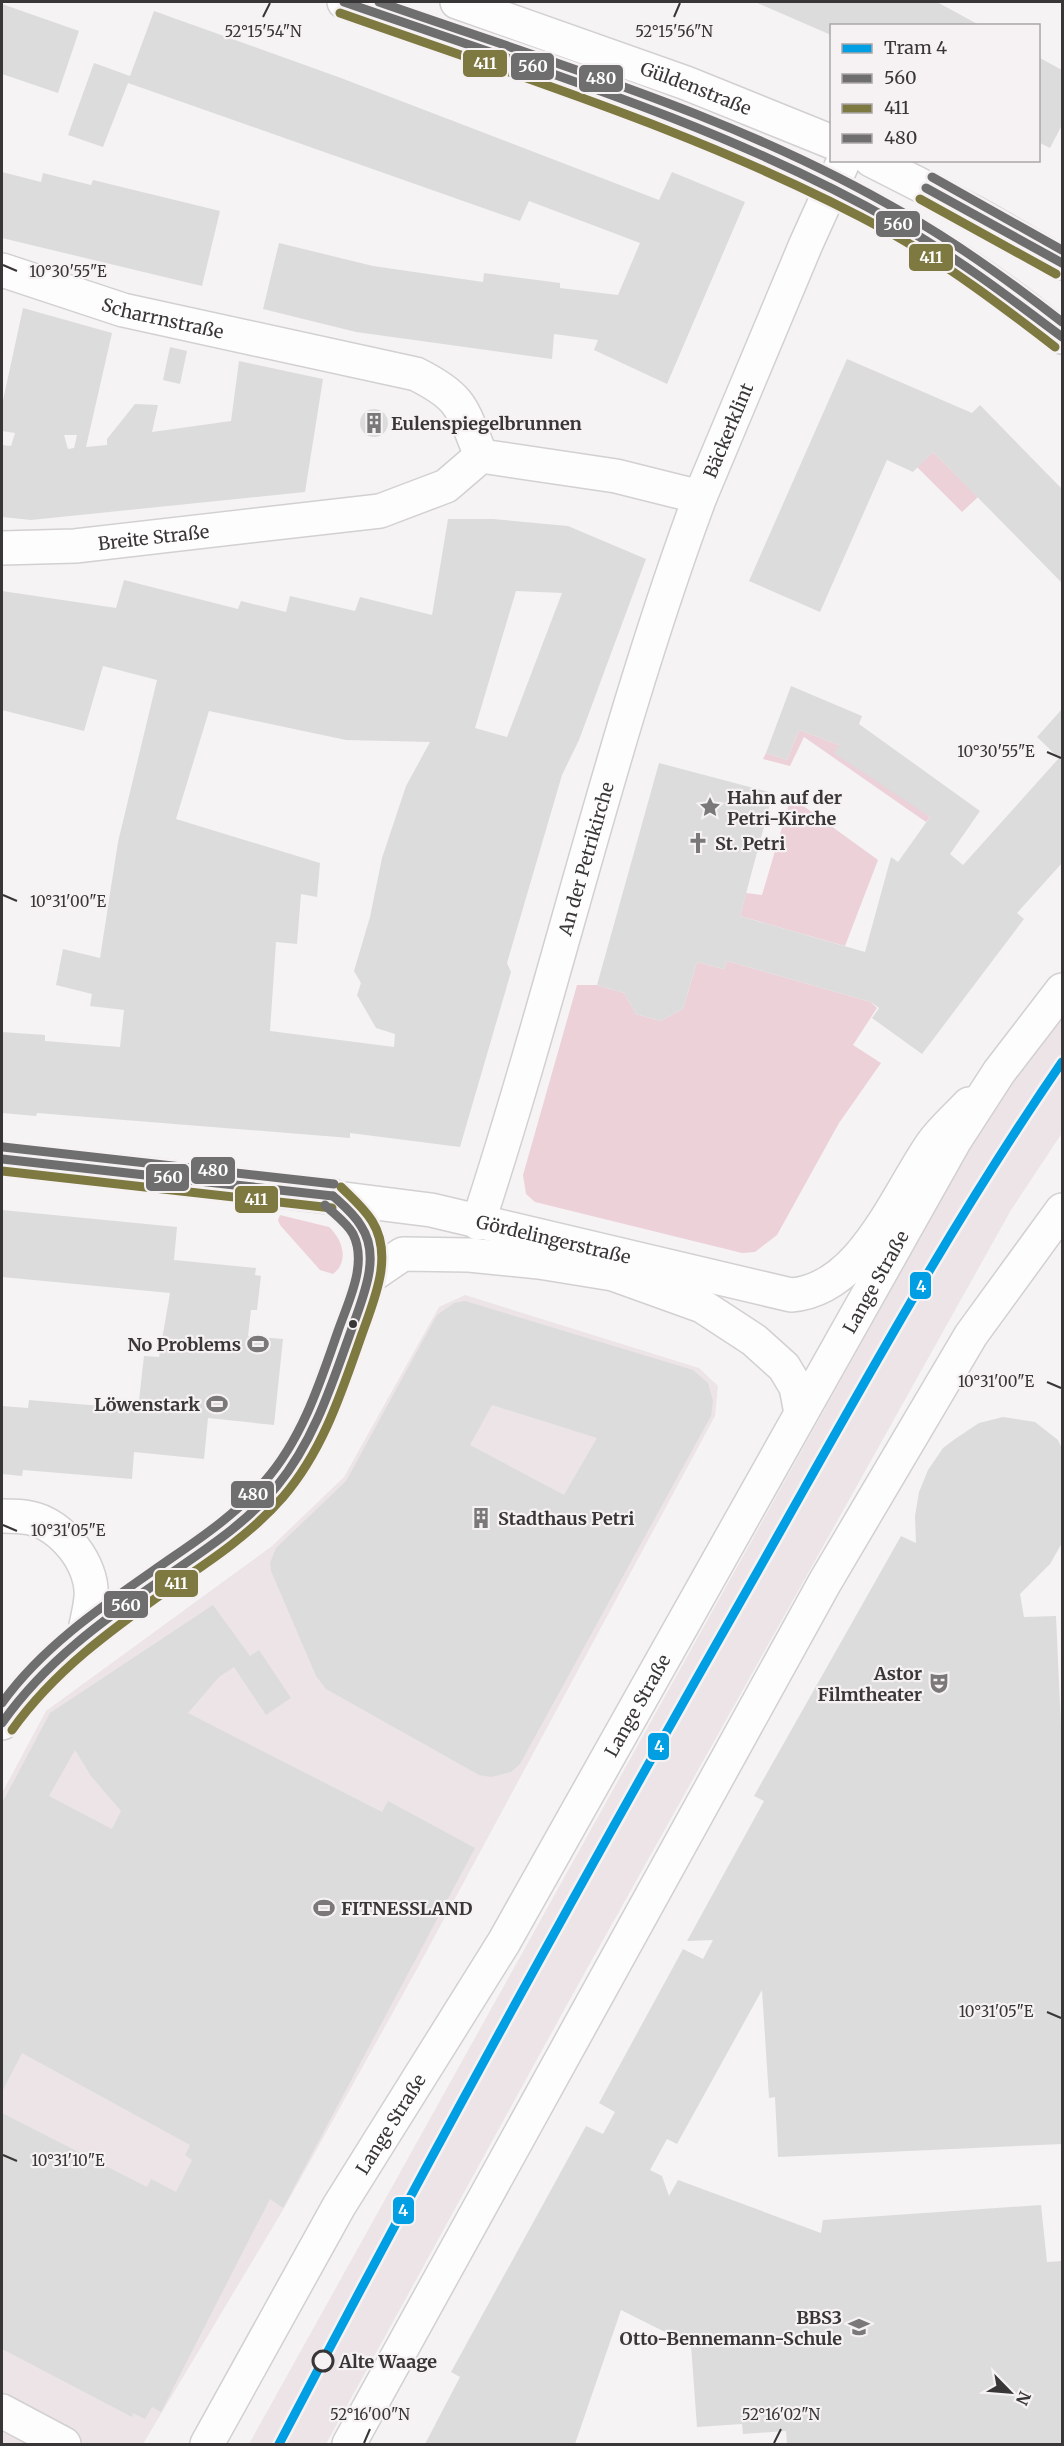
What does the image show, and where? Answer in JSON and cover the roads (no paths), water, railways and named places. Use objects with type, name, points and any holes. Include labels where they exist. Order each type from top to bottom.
[{"type":"street","name":"Güldenstraße","points":[[344,2],[677,121],[838,174],[1062,337]]},
{"type":"street","name":"Güldenstraße","points":[[458,2],[686,83],[830,142]]},
{"type":"street","points":[[875,162],[977,214],[1062,263]]},
{"type":"street","name":"Bäckerklint","points":[[481,456],[616,476],[700,497],[806,244],[838,174]]},
{"type":"street","name":"Scharrnstraße","points":[[2,270],[123,310],[416,374],[441,387],[460,404],[481,456]]},
{"type":"street","name":"Breite Straße","points":[[2,548],[75,546],[380,511],[446,486],[481,456]]},
{"type":"street","name":"An der Petrikirche","points":[[478,1223],[623,730],[670,578],[700,497]]},
{"type":"street","name":"Lange Straße","points":[[208,2440],[339,2206],[504,1942],[914,1210],[999,1072],[1062,990]]},
{"type":"street","name":"Gördelingerstraße","points":[[2,1160],[333,1196],[431,1210],[478,1223],[791,1295],[808,1294],[839,1278],[861,1256],[933,1142],[999,1072]]},
{"type":"street","points":[[2,1723],[12,1705],[53,1664],[235,1529],[285,1476],[315,1421],[333,1379],[369,1277],[370,1252],[363,1229],[333,1196]]},
{"type":"street","points":[[349,2445],[825,1582],[971,1335],[1062,1210]]},
{"type":"street","name":"Gördelingerstraße","points":[[369,1277],[404,1254],[469,1255],[539,1262],[613,1274],[702,1306],[754,1341],[784,1367],[796,1387],[801,1413]]},
{"type":"street","points":[[2,1516],[31,1518],[51,1527],[70,1543],[90,1578],[92,1596],[84,1639]]},
{"type":"street","points":[[2,2411],[64,2445]]},
{"type":"tram line","name":"4","points":[[279,2444],[511,2011],[826,1451],[939,1254],[1062,1062]]},
{"type":"place","name":"Eulenspiegelbrunnen","points":[[374,423]]},
{"type":"place","name":"Hahn auf der Petri-Kirche","points":[[710,807]]},
{"type":"place","name":"St. Petri","points":[[698,843]]},
{"type":"place","name":"No Problems","points":[[258,1344]]},
{"type":"place","name":"Löwenstark","points":[[217,1404]]},
{"type":"place","name":"Stadthaus Petri","points":[[481,1518]]},
{"type":"place","name":"Astor Filmtheater","points":[[939,1683]]},
{"type":"place","name":"FITNESSLAND","points":[[324,1908]]},
{"type":"place","name":"BBS3 Otto-Bennemann-Schule","points":[[859,2327]]},
{"type":"place","name":"Alte Waage","points":[[323,2361]]}]
